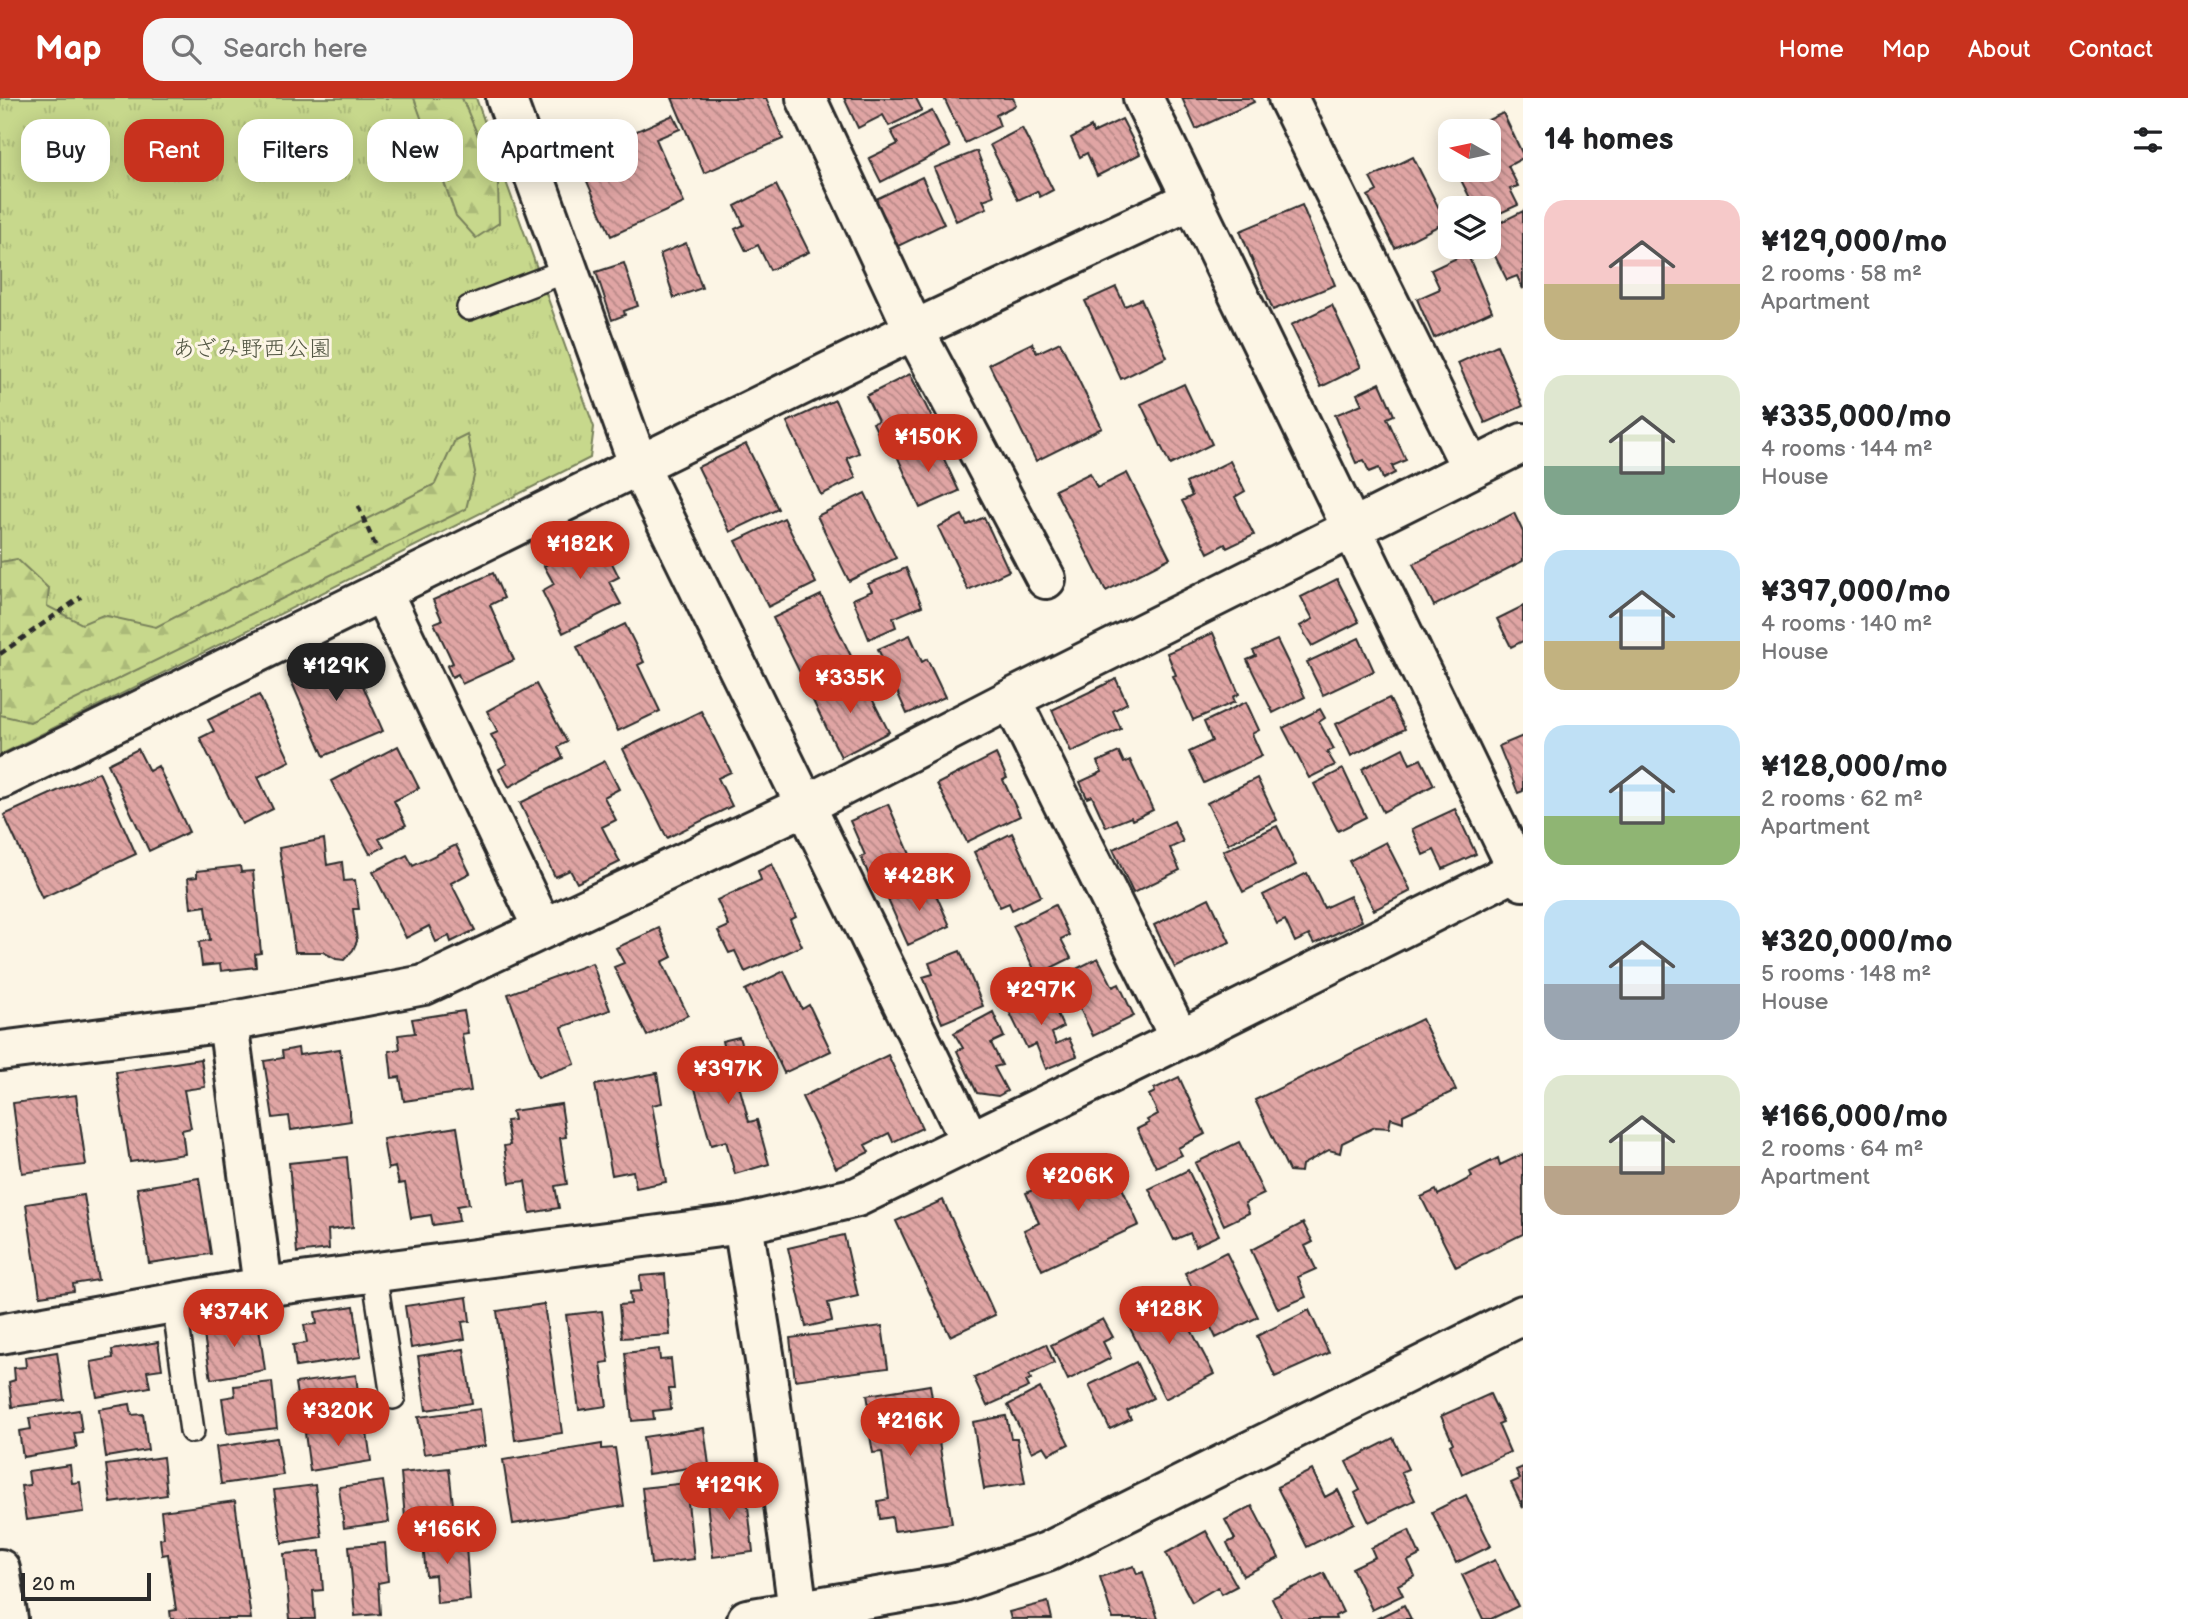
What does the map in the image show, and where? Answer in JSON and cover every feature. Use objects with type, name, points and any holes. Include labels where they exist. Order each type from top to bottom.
[{"type":"street","points":[[506,98],[639,466],[970,1141]]},
{"type":"street","points":[[806,98],[914,330],[1046,579]]},
{"type":"street","points":[[0,1334],[263,1287],[743,1224],[858,1197],[1520,876],[1143,98]]},
{"type":"street","points":[[1288,98],[1471,468]]},
{"type":"street","points":[[0,779],[914,330],[1192,199]]},
{"type":"street","points":[[0,1051],[228,1022],[424,985],[804,806],[1011,699],[1523,443]]},
{"type":"street","points":[[382,592],[543,929]]},
{"type":"street","points":[[1011,699],[1180,1039]]},
{"type":"street","points":[[228,1022],[263,1287]]},
{"type":"street","points":[[743,1224],[765,1360],[798,1611]]},
{"type":"street","points":[[747,1619],[954,1584],[1047,1552],[1523,1315]]},
{"type":"street","points":[[0,1569],[8,1619]]},
{"type":"lane","points":[[469,308],[568,270]]},
{"type":"lane","points":[[374,1272],[393,1397]]},
{"type":"lane","points":[[174,1303],[192,1431]]},
{"type":"path","points":[[0,654],[81,597]]},
{"type":"green space","name":"あざみ野西公園","points":[[0,98],[476,98],[484,119],[477,119],[477,182],[506,182],[594,427],[590,458],[0,755]]},
{"type":"green space","points":[[414,98],[462,98],[477,133],[477,182],[498,183],[499,223],[476,238],[456,216],[444,182],[463,182],[463,119],[421,119]]},
{"type":"green space","points":[[467,434],[475,472],[466,509],[30,722],[0,715],[0,562],[17,559],[49,589],[47,606],[82,624],[103,615],[156,627],[435,484],[455,440]]},
{"type":"building","points":[[672,98],[766,98],[783,139],[704,173]]},
{"type":"building","points":[[844,98],[916,98],[922,110],[889,126],[883,115],[858,128]]},
{"type":"building","points":[[944,98],[1013,98],[1016,105],[996,115],[1000,126],[965,143]]},
{"type":"building","points":[[1182,98],[1252,98],[1254,102],[1196,129]]},
{"type":"building","points":[[932,111],[950,147],[881,182],[869,158],[898,144],[891,131]]},
{"type":"building","points":[[1503,113],[1523,155],[1523,158],[1508,166],[1518,186],[1510,189],[1518,205],[1501,213],[1501,196],[1469,196],[1462,182],[1502,182],[1502,119],[1490,119]]},
{"type":"building","points":[[673,115],[680,129],[656,139],[684,203],[611,236],[587,182],[638,182],[638,130]]},
{"type":"building","points":[[1122,119],[1140,154],[1097,176],[1087,153],[1080,157],[1071,138],[1091,127],[1093,133]]},
{"type":"building","points":[[1022,128],[1053,190],[1040,197],[1037,191],[1018,200],[990,145]]},
{"type":"building","points":[[977,151],[994,196],[983,200],[987,208],[956,221],[934,168]]},
{"type":"building","points":[[1413,157],[1438,206],[1438,226],[1395,248],[1368,196],[1377,191],[1370,178]]},
{"type":"building","points":[[922,177],[944,224],[896,247],[874,200]]},
{"type":"building","points":[[776,185],[809,252],[770,270],[758,245],[746,251],[735,229],[744,225],[735,206]]},
{"type":"building","points":[[1302,205],[1335,285],[1273,310],[1240,231]]},
{"type":"building","points":[[1523,211],[1523,289],[1517,276],[1507,280],[1496,259],[1501,259],[1501,222]]},
{"type":"building","points":[[686,243],[702,288],[674,298],[660,254]]},
{"type":"building","points":[[1454,259],[1470,259],[1492,311],[1434,338],[1417,299],[1440,289],[1431,270]]},
{"type":"building","points":[[624,263],[638,306],[624,311],[625,315],[612,320],[596,272]]},
{"type":"building","points":[[1116,287],[1125,306],[1141,299],[1167,357],[1121,379],[1085,301]]},
{"type":"building","points":[[1332,305],[1361,367],[1321,387],[1291,325]]},
{"type":"building","points":[[1060,342],[1102,428],[1036,461],[989,364],[1032,343],[1037,353]]},
{"type":"building","points":[[1497,345],[1523,406],[1485,423],[1458,363]]},
{"type":"building","points":[[910,374],[932,418],[882,442],[873,423],[878,421],[866,396]]},
{"type":"building","points":[[1380,383],[1394,415],[1387,418],[1406,460],[1392,466],[1395,473],[1383,479],[1379,468],[1369,472],[1364,460],[1356,463],[1335,415],[1362,404],[1357,394]]},
{"type":"building","points":[[1184,384],[1212,444],[1170,465],[1141,404]]},
{"type":"building","points":[[835,400],[859,453],[847,458],[856,478],[821,495],[787,422]]},
{"type":"building","points":[[935,440],[959,491],[920,508],[898,458]]},
{"type":"building","points":[[746,444],[778,509],[730,532],[698,467]]},
{"type":"building","points":[[1230,461],[1245,491],[1235,497],[1254,535],[1227,548],[1225,544],[1208,553],[1182,501],[1192,496],[1186,483]]},
{"type":"building","points":[[1090,473],[1097,488],[1127,473],[1170,558],[1106,591],[1055,490]]},
{"type":"building","points":[[865,493],[896,558],[849,581],[817,516]]},
{"type":"building","points":[[1514,513],[1523,532],[1523,561],[1434,606],[1413,564]]},
{"type":"building","points":[[962,515],[967,525],[984,517],[1009,571],[968,590],[938,527]]},
{"type":"building","points":[[784,518],[816,583],[768,607],[736,541]]},
{"type":"building","points":[[577,532],[582,541],[597,533],[619,577],[609,582],[621,604],[563,633],[542,591],[554,584],[544,566],[559,558],[552,545]]},
{"type":"building","points":[[906,568],[922,606],[893,618],[896,627],[869,639],[853,599],[872,591],[868,584]]},
{"type":"building","points":[[493,573],[504,598],[490,605],[514,660],[462,684],[458,674],[452,677],[447,666],[453,663],[434,623],[442,620],[433,600]]},
{"type":"building","points":[[1337,579],[1359,622],[1312,646],[1300,626],[1313,619],[1301,597]]},
{"type":"building","points":[[821,595],[853,660],[805,683],[773,618]]},
{"type":"building","points":[[1523,606],[1523,641],[1511,647],[1497,619]]},
{"type":"building","points":[[625,624],[644,662],[638,665],[660,711],[618,731],[577,647]]},
{"type":"building","points":[[1213,633],[1239,694],[1233,697],[1235,702],[1193,720],[1173,676],[1176,675],[1167,653]]},
{"type":"building","points":[[910,635],[922,662],[927,659],[945,697],[907,714],[878,649]]},
{"type":"building","points":[[1359,638],[1374,671],[1323,695],[1307,662]]},
{"type":"building","points":[[1277,640],[1305,697],[1273,713],[1247,660],[1256,656],[1253,651]]},
{"type":"building","points":[[347,650],[383,731],[324,756],[289,676]]},
{"type":"building","points":[[859,673],[889,732],[841,757],[811,697]]},
{"type":"building","points":[[1116,679],[1127,703],[1113,711],[1121,729],[1071,752],[1052,710]]},
{"type":"building","points":[[536,684],[567,742],[558,747],[563,758],[509,787],[499,769],[507,764],[491,735],[498,732],[487,711]]},
{"type":"building","points":[[259,695],[290,761],[258,777],[273,809],[242,824],[200,738],[214,731],[208,720]]},
{"type":"building","points":[[1389,698],[1405,729],[1351,756],[1336,724]]},
{"type":"building","points":[[1246,702],[1259,730],[1252,734],[1262,756],[1204,783],[1189,752],[1212,741],[1204,722]]},
{"type":"building","points":[[1320,709],[1325,718],[1319,722],[1334,749],[1327,752],[1335,765],[1309,778],[1283,728]]},
{"type":"building","points":[[701,711],[731,772],[718,778],[732,806],[667,838],[623,749]]},
{"type":"building","points":[[1523,736],[1523,791],[1518,793],[1499,746]]},
{"type":"building","points":[[398,746],[419,788],[394,801],[406,825],[379,839],[384,847],[370,854],[331,781]]},
{"type":"building","points":[[1403,748],[1410,764],[1421,759],[1434,785],[1383,812],[1362,769]]},
{"type":"building","points":[[138,749],[149,771],[158,766],[189,832],[149,851],[108,764]]},
{"type":"building","points":[[1119,752],[1124,763],[1130,760],[1153,810],[1132,820],[1131,817],[1106,827],[1092,796],[1087,798],[1080,782],[1102,772],[1097,762]]},
{"type":"building","points":[[996,754],[1007,778],[1003,780],[1020,816],[967,842],[937,784]]},
{"type":"building","points":[[605,761],[619,789],[604,797],[616,820],[602,827],[620,862],[577,883],[570,870],[555,877],[520,803]]},
{"type":"building","points":[[1343,769],[1366,817],[1338,831],[1314,784]]},
{"type":"building","points":[[99,772],[136,854],[42,898],[4,815]]},
{"type":"building","points":[[1257,778],[1277,820],[1228,844],[1207,803]]},
{"type":"building","points":[[888,804],[916,868],[874,887],[861,857],[865,855],[850,821]]},
{"type":"building","points":[[1455,809],[1476,854],[1443,869],[1434,850],[1423,855],[1412,829]]},
{"type":"building","points":[[1174,821],[1183,842],[1170,848],[1180,870],[1133,893],[1113,849]]},
{"type":"building","points":[[1277,826],[1296,865],[1243,892],[1223,851]]},
{"type":"building","points":[[1012,833],[1041,896],[1012,910],[1009,903],[1000,907],[974,852]]},
{"type":"building","points":[[324,839],[327,865],[342,862],[344,881],[355,880],[359,909],[353,909],[357,941],[344,960],[323,952],[295,952],[279,848]]},
{"type":"building","points":[[1386,842],[1411,891],[1374,910],[1349,861]]},
{"type":"building","points":[[456,845],[470,873],[451,883],[475,930],[451,942],[449,936],[436,942],[429,926],[406,938],[373,872],[407,855],[413,866]]},
{"type":"building","points":[[772,864],[796,917],[790,920],[802,946],[745,972],[735,951],[729,953],[718,931],[729,926],[717,900],[761,880],[758,871]]},
{"type":"building","points":[[240,866],[241,872],[253,871],[261,953],[255,954],[256,967],[221,971],[220,964],[202,966],[199,942],[210,940],[206,906],[191,908],[188,878],[197,877],[197,871]]},
{"type":"building","points":[[1307,873],[1324,908],[1350,896],[1362,921],[1314,944],[1309,935],[1295,942],[1285,920],[1277,924],[1263,895]]},
{"type":"building","points":[[930,881],[950,926],[908,945],[888,900]]},
{"type":"building","points":[[1209,898],[1230,942],[1175,968],[1154,925]]},
{"type":"building","points":[[1055,905],[1069,935],[1061,939],[1071,958],[1037,975],[1013,926]]},
{"type":"building","points":[[659,928],[672,957],[662,962],[688,1015],[647,1036],[614,967],[624,963],[616,948]]},
{"type":"building","points":[[960,951],[983,1006],[942,1023],[923,977],[933,974],[929,963]]},
{"type":"building","points":[[1098,958],[1113,987],[1119,984],[1134,1016],[1093,1036],[1064,975]]},
{"type":"building","points":[[592,963],[610,1010],[562,1027],[575,1064],[538,1077],[508,994]]},
{"type":"building","points":[[784,971],[802,1009],[809,1005],[831,1051],[784,1073],[745,990]]},
{"type":"building","points":[[1045,987],[1063,1027],[1052,1033],[1056,1044],[1069,1038],[1077,1056],[1046,1069],[1036,1044],[1027,1048],[1006,1005]]},
{"type":"building","points":[[464,1011],[468,1033],[462,1034],[471,1091],[404,1101],[400,1077],[392,1078],[389,1051],[400,1049],[398,1035],[415,1033],[412,1019]]},
{"type":"building","points":[[993,1012],[1004,1037],[991,1043],[1002,1065],[994,1067],[1007,1091],[998,1096],[977,1093],[957,1051],[963,1048],[954,1033]]},
{"type":"building","points":[[1422,1019],[1456,1090],[1403,1115],[1403,1122],[1391,1118],[1389,1128],[1375,1127],[1342,1143],[1340,1153],[1329,1150],[1302,1165],[1301,1172],[1289,1171],[1255,1100]]},
{"type":"building","points":[[739,1037],[747,1063],[734,1067],[749,1122],[757,1120],[769,1164],[735,1174],[726,1141],[711,1145],[687,1060],[724,1050],[722,1041]]},
{"type":"building","points":[[298,1048],[299,1055],[340,1049],[351,1121],[291,1130],[289,1116],[273,1118],[264,1061],[283,1058],[282,1051]]},
{"type":"building","points":[[888,1055],[922,1128],[893,1142],[889,1133],[865,1145],[869,1152],[836,1168],[802,1097]]},
{"type":"building","points":[[201,1059],[205,1087],[184,1090],[191,1128],[182,1130],[185,1154],[130,1162],[116,1072]]},
{"type":"building","points":[[657,1073],[662,1103],[652,1105],[666,1182],[636,1188],[633,1171],[612,1175],[595,1085]]},
{"type":"building","points":[[1179,1077],[1205,1134],[1178,1148],[1182,1155],[1156,1167],[1137,1129],[1158,1114],[1149,1095],[1155,1092],[1154,1089]]},
{"type":"building","points":[[76,1095],[86,1165],[22,1173],[13,1103]]},
{"type":"building","points":[[561,1104],[566,1137],[560,1138],[567,1184],[555,1186],[559,1208],[530,1213],[525,1181],[510,1183],[504,1146],[510,1145],[506,1121],[514,1120],[512,1111]]},
{"type":"building","points":[[457,1127],[469,1204],[457,1206],[459,1221],[433,1225],[431,1215],[411,1218],[405,1183],[399,1184],[395,1167],[388,1169],[383,1139]]},
{"type":"building","points":[[1239,1142],[1264,1194],[1245,1203],[1249,1213],[1224,1225],[1195,1163]]},
{"type":"building","points":[[1523,1154],[1523,1234],[1456,1267],[1421,1197],[1436,1190],[1438,1195],[1472,1177],[1470,1172],[1498,1158],[1500,1165]]},
{"type":"building","points":[[1107,1155],[1139,1225],[1042,1270],[1024,1230],[1039,1223],[1026,1193]]},
{"type":"building","points":[[347,1157],[353,1227],[328,1230],[329,1249],[297,1253],[289,1163]]},
{"type":"building","points":[[1188,1170],[1219,1235],[1195,1246],[1190,1233],[1174,1240],[1149,1189]]},
{"type":"building","points":[[199,1178],[211,1254],[149,1263],[137,1188]]},
{"type":"building","points":[[84,1195],[98,1280],[73,1284],[74,1291],[40,1296],[26,1204]]},
{"type":"building","points":[[943,1200],[995,1315],[950,1336],[896,1221]]},
{"type":"building","points":[[1303,1223],[1313,1242],[1305,1246],[1316,1269],[1298,1277],[1306,1297],[1278,1309],[1251,1250]]},
{"type":"building","points":[[844,1235],[858,1296],[828,1303],[832,1321],[806,1327],[788,1248]]},
{"type":"building","points":[[1226,1252],[1258,1317],[1216,1338],[1185,1273]]},
{"type":"building","points":[[665,1274],[670,1335],[622,1338],[619,1305],[631,1304],[630,1292],[641,1291],[640,1276]]},
{"type":"building","points":[[1172,1293],[1214,1374],[1165,1399],[1125,1318]]},
{"type":"building","points":[[467,1297],[470,1321],[462,1322],[465,1339],[411,1348],[405,1306]]},
{"type":"building","points":[[544,1304],[562,1433],[515,1440],[497,1311]]},
{"type":"building","points":[[354,1306],[361,1357],[296,1367],[293,1345],[307,1343],[304,1325],[317,1324],[315,1312]]},
{"type":"building","points":[[1309,1310],[1329,1353],[1275,1377],[1257,1336]]},
{"type":"building","points":[[602,1311],[609,1362],[601,1363],[607,1406],[579,1410],[566,1315]]},
{"type":"building","points":[[1103,1319],[1113,1337],[1103,1342],[1111,1358],[1068,1380],[1051,1345]]},
{"type":"building","points":[[258,1320],[265,1370],[211,1379],[203,1329]]},
{"type":"building","points":[[882,1326],[888,1368],[795,1380],[790,1338]]},
{"type":"building","points":[[158,1342],[162,1369],[147,1371],[150,1387],[97,1397],[91,1362],[113,1358],[112,1350]]},
{"type":"building","points":[[1046,1344],[1054,1363],[1029,1375],[1031,1379],[1026,1381],[1029,1387],[987,1406],[974,1378]]},
{"type":"building","points":[[464,1349],[472,1403],[426,1410],[418,1356]]},
{"type":"building","points":[[659,1349],[660,1360],[671,1359],[674,1389],[669,1389],[671,1409],[653,1411],[654,1419],[632,1421],[625,1353]]},
{"type":"building","points":[[57,1352],[64,1400],[12,1407],[9,1382],[15,1380],[14,1368],[26,1367],[25,1357]]},
{"type":"building","points":[[1136,1362],[1153,1398],[1127,1411],[1131,1419],[1110,1429],[1089,1385]]},
{"type":"building","points":[[356,1375],[359,1401],[353,1402],[355,1418],[307,1424],[305,1408],[299,1409],[295,1383]]},
{"type":"building","points":[[272,1382],[277,1428],[227,1434],[222,1398],[235,1396],[234,1386]]},
{"type":"building","points":[[930,1385],[952,1523],[894,1531],[892,1517],[880,1519],[878,1501],[889,1499],[882,1452],[873,1453],[870,1436],[879,1435],[878,1423],[872,1423],[867,1395]]},
{"type":"building","points":[[1040,1388],[1069,1444],[1049,1454],[1044,1446],[1032,1452],[1008,1405]]},
{"type":"building","points":[[1490,1394],[1503,1422],[1498,1424],[1510,1452],[1462,1474],[1441,1416]]},
{"type":"building","points":[[130,1404],[132,1415],[143,1414],[148,1450],[106,1457],[99,1409]]},
{"type":"building","points":[[480,1409],[485,1446],[424,1454],[418,1417]]},
{"type":"building","points":[[79,1410],[82,1432],[74,1433],[77,1448],[23,1457],[19,1431],[31,1429],[29,1418]]},
{"type":"building","points":[[1006,1416],[1011,1438],[1017,1438],[1025,1483],[984,1489],[973,1422]]},
{"type":"building","points":[[366,1425],[371,1461],[310,1471],[305,1433]]},
{"type":"building","points":[[704,1428],[709,1465],[648,1474],[643,1437]]},
{"type":"building","points":[[277,1438],[283,1475],[221,1484],[216,1447]]},
{"type":"building","points":[[1393,1438],[1408,1469],[1401,1472],[1415,1500],[1369,1522],[1355,1493],[1360,1490],[1346,1462]]},
{"type":"building","points":[[602,1444],[602,1449],[615,1448],[624,1506],[513,1524],[503,1460]]},
{"type":"building","points":[[163,1457],[167,1495],[111,1503],[106,1465]]},
{"type":"building","points":[[70,1465],[72,1483],[80,1482],[84,1512],[26,1520],[21,1486],[30,1485],[28,1471]]},
{"type":"building","points":[[1523,1467],[1523,1508],[1511,1483],[1520,1479],[1516,1470]]},
{"type":"building","points":[[449,1468],[454,1514],[405,1518],[401,1473]]},
{"type":"building","points":[[1312,1470],[1325,1497],[1338,1490],[1354,1523],[1307,1547],[1277,1487]]},
{"type":"building","points":[[383,1481],[389,1522],[344,1528],[339,1487]]},
{"type":"building","points":[[686,1483],[694,1559],[651,1564],[642,1488]]},
{"type":"building","points":[[315,1485],[322,1537],[282,1543],[274,1490]]},
{"type":"building","points":[[746,1488],[753,1552],[713,1557],[706,1492]]},
{"type":"building","points":[[1466,1495],[1491,1546],[1456,1563],[1432,1512]]},
{"type":"building","points":[[235,1501],[251,1619],[171,1619],[170,1611],[176,1610],[168,1554],[162,1555],[160,1539],[164,1538],[161,1511]]},
{"type":"building","points":[[1252,1506],[1279,1558],[1243,1576],[1227,1543],[1235,1539],[1225,1520]]},
{"type":"building","points":[[453,1530],[455,1548],[466,1547],[470,1600],[437,1603],[435,1575],[426,1576],[422,1533]]},
{"type":"building","points":[[1409,1530],[1420,1555],[1408,1561],[1415,1576],[1398,1585],[1403,1595],[1372,1610],[1352,1568],[1375,1557],[1371,1548]]},
{"type":"building","points":[[1206,1531],[1237,1586],[1222,1594],[1218,1587],[1192,1602],[1166,1553]]},
{"type":"building","points":[[385,1543],[388,1581],[378,1583],[380,1614],[355,1616],[349,1546]]},
{"type":"building","points":[[320,1551],[323,1590],[313,1591],[315,1619],[290,1619],[284,1554]]},
{"type":"building","points":[[1495,1560],[1518,1606],[1491,1619],[1483,1619],[1462,1575]]},
{"type":"building","points":[[1134,1566],[1137,1574],[1143,1572],[1158,1619],[1113,1619],[1100,1577]]},
{"type":"building","points":[[1324,1573],[1343,1612],[1335,1616],[1336,1619],[1282,1619],[1272,1598]]},
{"type":"building","points":[[1048,1602],[1052,1619],[1011,1619],[1009,1612]]},
{"type":"building","points":[[1404,1605],[1411,1619],[1376,1619]]}]
